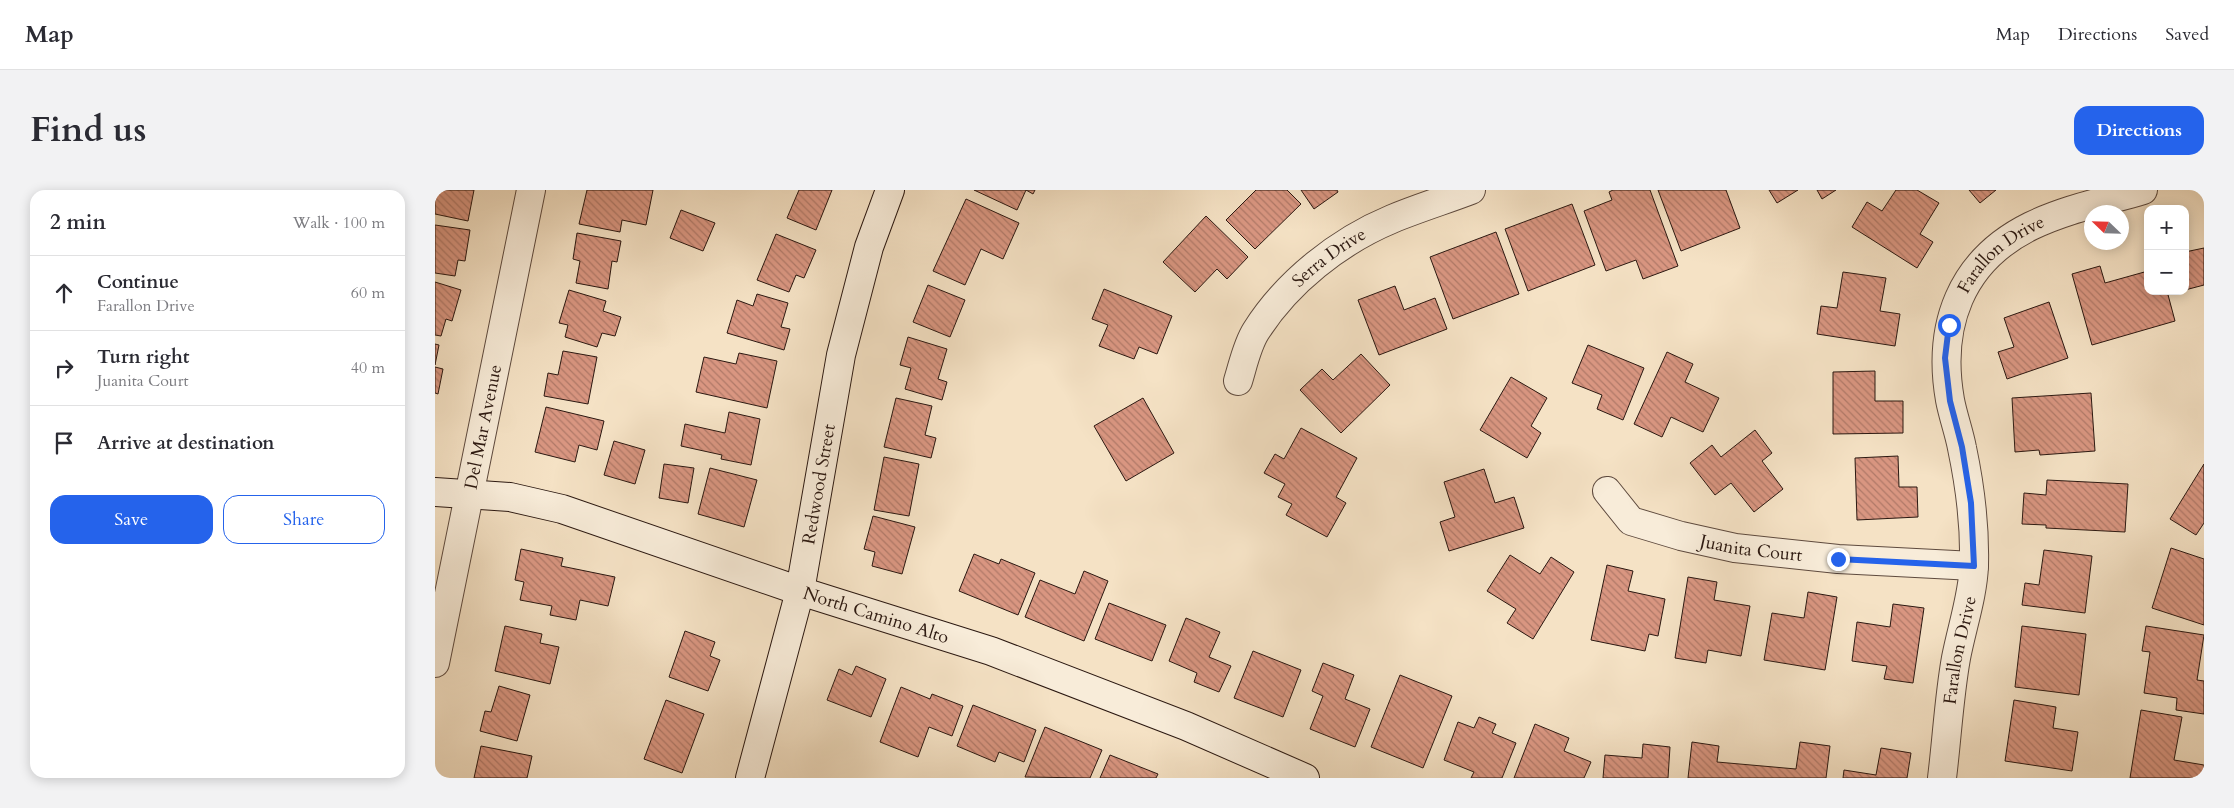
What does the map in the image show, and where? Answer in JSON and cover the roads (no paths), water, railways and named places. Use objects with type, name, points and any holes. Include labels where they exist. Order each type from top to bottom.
[{"type":"street","name":"Del Mar Avenue","points":[[435,663],[531,190]]},
{"type":"street","name":"Redwood Street","points":[[750,778],[800,591],[841,355],[869,247],[890,190]]},
{"type":"street","name":"Serra Drive","points":[[1238,381],[1255,332],[1291,286],[1321,261],[1359,236],[1391,219],[1471,190]]},
{"type":"street","name":"Farallon Drive","points":[[1943,778],[1956,660],[1974,566],[1971,503],[1962,447],[1950,401],[1945,358],[1949,325],[1959,295],[1979,267],[2005,242],[2031,226],[2060,214],[2143,190]]},
{"type":"street","name":"Juanita Court","points":[[1607,491],[1631,521],[1681,536],[1735,548],[1838,559],[1974,566]]},
{"type":"street","name":"North Camino Alto","points":[[435,492],[510,497],[562,509],[800,591],[991,651],[1186,726],[1305,778]]}]
